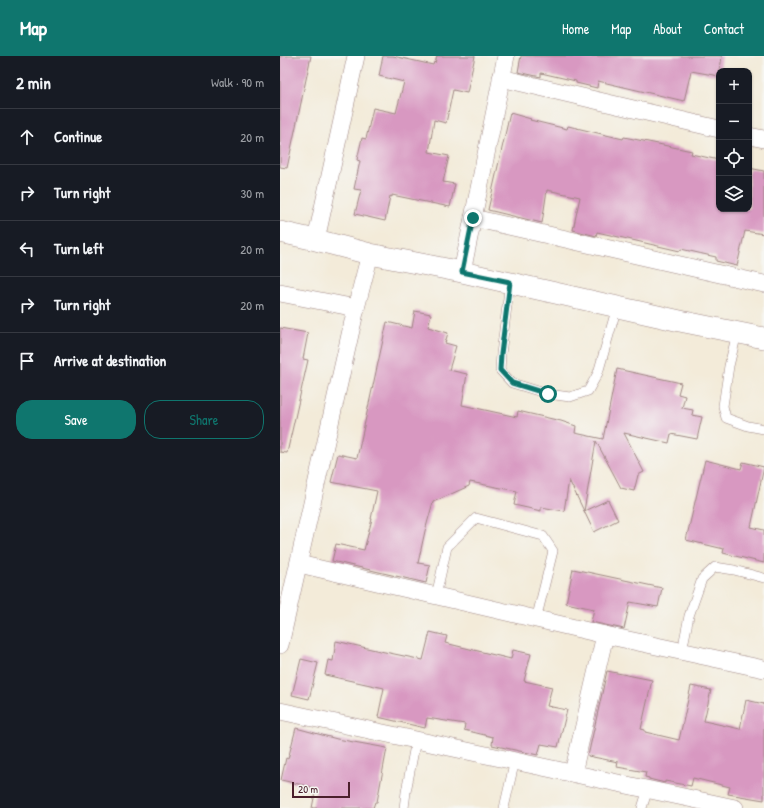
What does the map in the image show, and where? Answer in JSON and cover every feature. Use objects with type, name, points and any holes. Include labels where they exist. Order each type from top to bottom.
[{"type":"street","points":[[316,240],[356,56]]},
{"type":"street","points":[[462,272],[506,56]]},
{"type":"street","points":[[501,78],[716,128]]},
{"type":"street","points":[[752,137],[764,139]]},
{"type":"street","points":[[473,218],[764,284]]},
{"type":"street","points":[[280,232],[370,254],[510,282],[617,307],[764,338]]},
{"type":"street","points":[[280,644],[356,308],[370,254]]},
{"type":"street","points":[[280,293],[356,308]]},
{"type":"street","points":[[299,564],[536,620],[764,669]]},
{"type":"street","points":[[573,773],[605,635]]},
{"type":"street","points":[[280,711],[735,808]]},
{"type":"lane","points":[[510,282],[500,370],[512,383],[548,394],[570,397],[588,391],[598,372],[617,307]]},
{"type":"lane","points":[[737,333],[729,366],[723,406],[726,418],[764,430]]},
{"type":"lane","points":[[436,596],[447,547],[476,518],[544,536],[553,551],[536,620]]},
{"type":"lane","points":[[682,651],[689,616],[702,579],[706,575],[715,567],[734,570],[764,578]]},
{"type":"lane","points":[[404,808],[416,740]]},
{"type":"lane","points":[[504,808],[515,760]]},
{"type":"lane","points":[[642,808],[648,789]]},
{"type":"building","points":[[280,56],[311,56],[287,168],[280,167]]},
{"type":"building","points":[[383,56],[393,56],[433,65],[437,56],[475,56],[467,93],[453,90],[446,123],[434,120],[429,152],[449,156],[443,182],[455,184],[450,207],[392,195],[392,197],[390,196],[385,221],[355,214],[361,190],[354,189],[360,161],[357,160],[362,138],[366,139],[373,108],[396,113],[404,82],[379,76]]},
{"type":"building","points":[[521,56],[722,56],[720,68],[716,68],[716,75],[691,71],[684,101],[598,81],[597,88],[576,83],[576,81],[541,73],[541,77],[518,72]]},
{"type":"building","points":[[510,113],[531,119],[530,120],[567,129],[568,126],[623,139],[624,137],[692,151],[691,154],[716,159],[716,212],[752,212],[752,169],[764,171],[764,234],[745,231],[737,266],[716,261],[716,257],[681,249],[680,251],[597,232],[596,236],[573,230],[580,197],[547,190],[542,223],[488,210]]},
{"type":"building","points":[[415,311],[431,314],[428,327],[448,333],[445,343],[456,346],[449,370],[467,374],[462,405],[517,417],[518,411],[561,421],[576,426],[575,433],[603,439],[617,369],[681,383],[678,394],[685,396],[682,408],[693,410],[692,415],[702,417],[697,439],[671,434],[669,443],[624,433],[644,472],[638,475],[634,491],[621,488],[596,441],[584,511],[569,480],[564,511],[541,507],[541,511],[514,505],[517,491],[470,482],[469,486],[433,502],[418,563],[430,565],[426,583],[332,561],[336,544],[364,550],[377,491],[331,482],[338,454],[357,458],[387,322],[412,328]]},
{"type":"building","points":[[280,328],[308,333],[303,359],[308,360],[287,453],[280,452]]},
{"type":"building","points":[[705,460],[741,469],[743,462],[764,467],[751,527],[764,530],[764,563],[723,553],[724,549],[686,540]]},
{"type":"building","points":[[608,500],[618,520],[594,532],[584,511]]},
{"type":"building","points":[[573,569],[662,588],[658,607],[630,602],[624,629],[591,622],[594,609],[566,603]]},
{"type":"building","points":[[430,632],[447,636],[445,643],[511,659],[513,650],[531,654],[524,681],[552,687],[547,706],[567,710],[558,747],[541,744],[538,755],[492,745],[493,737],[464,730],[465,724],[427,718],[425,728],[378,717],[384,688],[325,675],[328,660],[333,661],[336,641],[423,660]]},
{"type":"building","points":[[301,659],[318,663],[309,699],[292,695]]},
{"type":"building","points":[[607,671],[652,680],[641,729],[645,730],[645,732],[679,740],[691,686],[711,690],[704,721],[740,729],[746,700],[764,704],[764,800],[728,794],[730,787],[693,778],[691,786],[665,781],[665,783],[649,779],[645,777],[646,772],[617,767],[618,762],[588,756]]},
{"type":"building","points":[[296,728],[337,739],[387,748],[377,802],[375,802],[373,808],[312,808],[316,788],[281,780],[286,758],[288,759]]},
{"type":"route","points":[[473,218],[462,272],[510,282],[500,370],[512,383],[548,394]]}]
